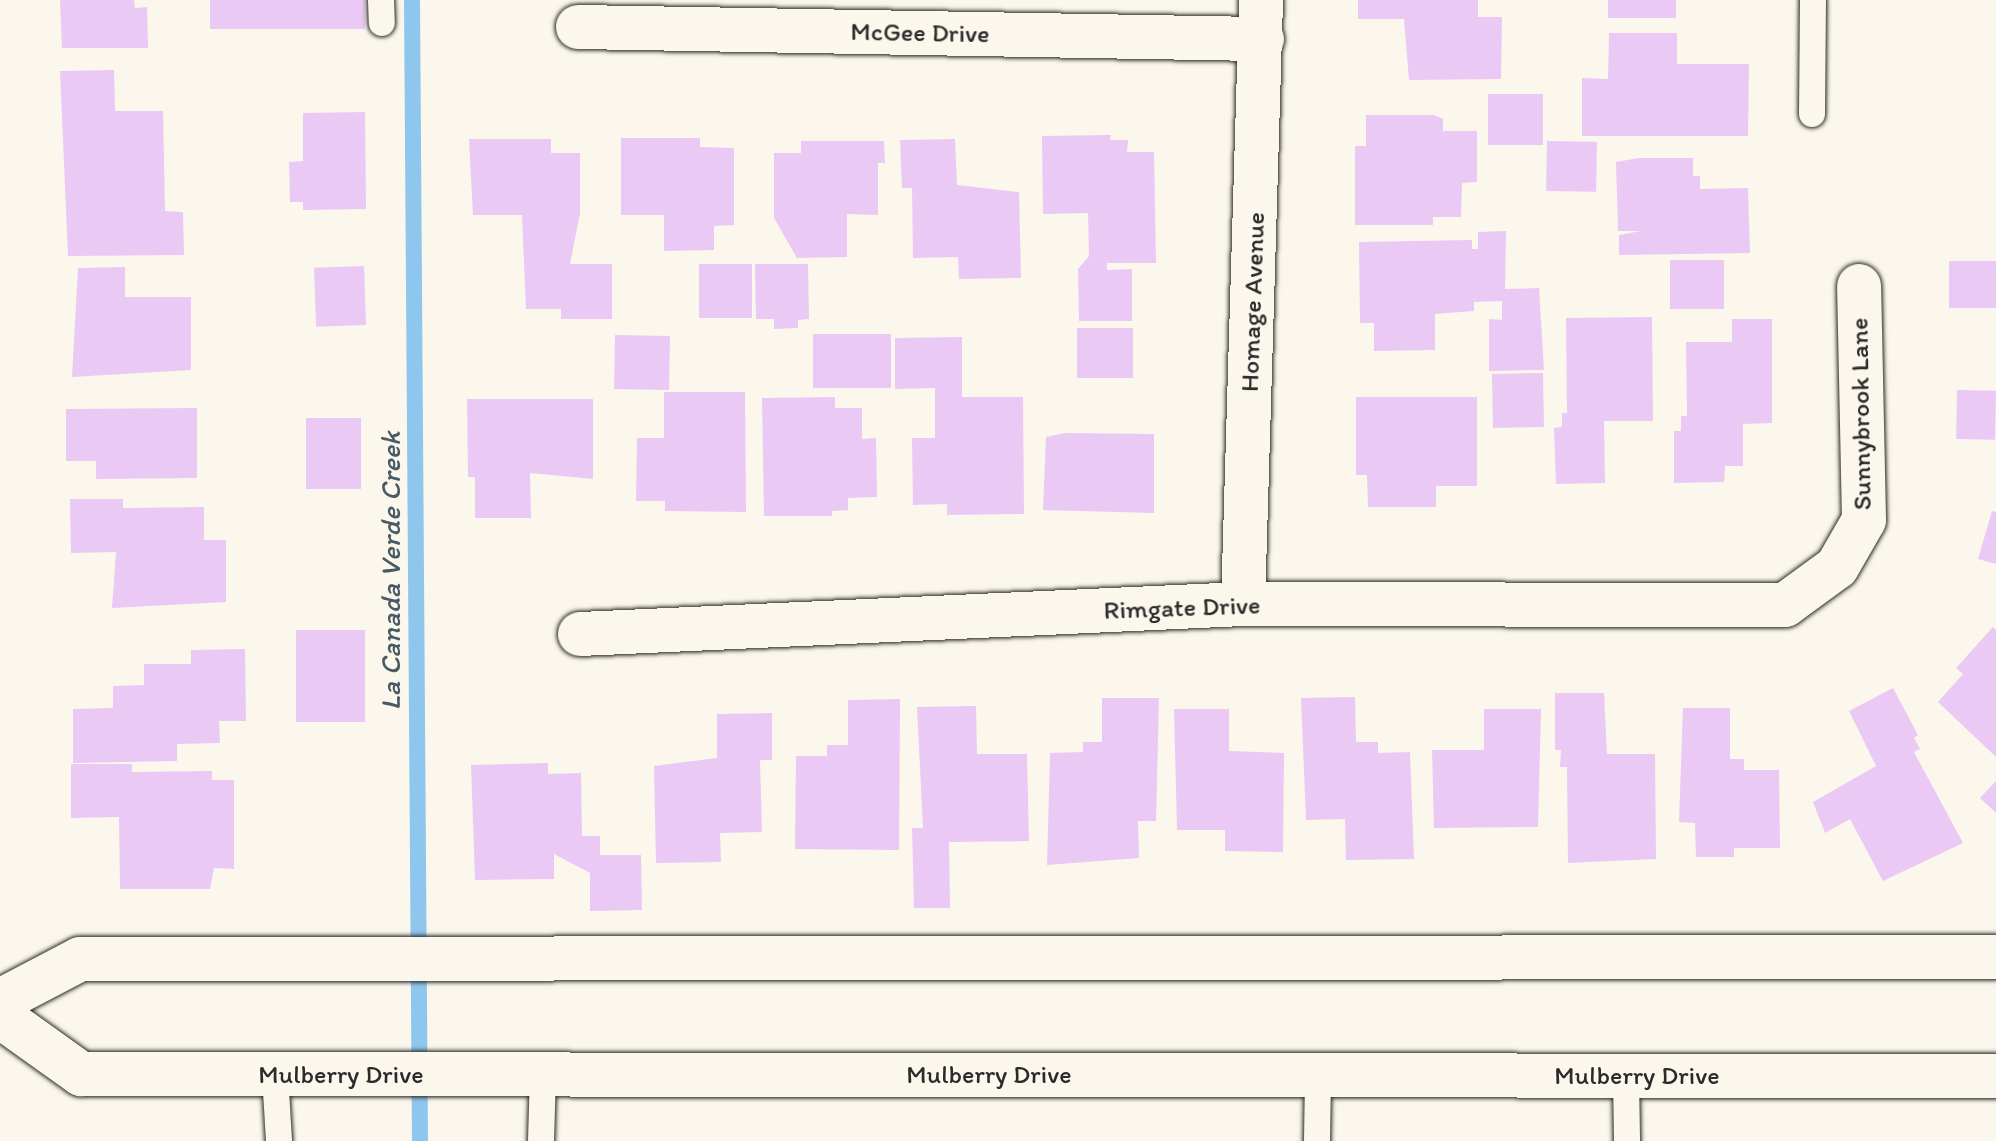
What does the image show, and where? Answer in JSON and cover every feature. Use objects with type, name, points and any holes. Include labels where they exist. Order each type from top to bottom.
[{"type":"main road","name":"McGee Drive","points":[[578,27],[1262,20]]},
{"type":"main road","name":"Homage Avenue","points":[[1243,604],[1262,20]]},
{"type":"main road","name":"Sunnybrook Lane","points":[[1785,605],[1837,567],[1864,520],[1859,286]]},
{"type":"main road","name":"Rimgate Drive","points":[[580,634],[1243,604],[1785,605]]},
{"type":"main road","points":[[0,1001],[80,959],[1996,957]]},
{"type":"main road","name":"Mulberry Drive","points":[[0,1016],[81,1074],[1996,1076]]},
{"type":"main road","points":[[1943,1076],[1996,1059]]},
{"type":"lane","points":[[1812,114],[1813,0]]},
{"type":"lane","points":[[275,1075],[279,1141]]},
{"type":"lane","points":[[541,1141],[543,1075]]},
{"type":"lane","points":[[1317,1141],[1318,1076]]},
{"type":"lane","points":[[1626,1076],[1627,1141]]},
{"type":"building","points":[[60,0],[134,0],[135,8],[147,7],[148,48],[62,48]]},
{"type":"building","points":[[210,0],[365,0],[365,29],[210,29]]},
{"type":"building","points":[[1358,0],[1478,0],[1478,17],[1502,17],[1501,79],[1409,80],[1404,19],[1358,19]]},
{"type":"building","points":[[1608,0],[1676,0],[1676,18],[1608,18]]},
{"type":"building","points":[[1609,33],[1677,33],[1677,64],[1749,64],[1748,136],[1582,136],[1582,78],[1608,79]]},
{"type":"building","points":[[114,70],[115,111],[163,111],[165,211],[183,212],[184,255],[68,256],[60,71]]},
{"type":"building","points":[[1488,94],[1543,94],[1543,145],[1488,145]]},
{"type":"building","points":[[365,112],[366,209],[303,210],[303,202],[290,202],[289,162],[303,161],[303,113]]},
{"type":"building","points":[[1366,115],[1434,115],[1443,119],[1443,131],[1477,131],[1477,182],[1462,183],[1461,217],[1433,217],[1433,225],[1355,225],[1355,146],[1366,146]]},
{"type":"building","points":[[1111,135],[1110,140],[1128,140],[1127,152],[1154,152],[1156,263],[1107,263],[1107,270],[1132,269],[1132,321],[1079,321],[1078,269],[1089,256],[1088,213],[1043,214],[1042,136]]},
{"type":"building","points":[[621,138],[700,138],[700,147],[734,148],[734,225],[714,226],[714,250],[664,251],[664,215],[621,215]]},
{"type":"building","points":[[469,139],[551,139],[551,153],[580,153],[580,213],[570,264],[612,264],[612,319],[561,319],[561,309],[526,309],[522,215],[473,215]]},
{"type":"building","points":[[955,139],[957,185],[1019,192],[1021,278],[959,279],[958,257],[913,258],[912,188],[902,188],[900,140]]},
{"type":"building","points":[[801,141],[884,141],[885,163],[878,163],[878,215],[847,214],[847,257],[797,258],[774,218],[774,153],[801,153]]},
{"type":"building","points":[[1547,141],[1597,142],[1596,192],[1546,191]]},
{"type":"building","points":[[1639,158],[1693,158],[1693,176],[1700,176],[1700,189],[1748,188],[1750,253],[1619,255],[1619,235],[1641,231],[1618,231],[1616,162]]},
{"type":"building","points":[[1506,231],[1505,289],[1539,288],[1544,370],[1489,371],[1489,319],[1502,320],[1502,301],[1474,302],[1474,311],[1435,314],[1435,350],[1374,351],[1374,323],[1360,323],[1359,242],[1472,240],[1472,249],[1478,249],[1478,232]]},
{"type":"building","points":[[1670,260],[1724,260],[1724,309],[1670,309]]},
{"type":"building","points":[[1949,261],[1996,261],[1996,308],[1949,308]]},
{"type":"building","points":[[699,264],[752,264],[752,318],[699,318]]},
{"type":"building","points":[[755,264],[808,264],[809,319],[798,320],[798,328],[774,329],[774,319],[756,319]]},
{"type":"building","points":[[364,266],[366,325],[316,327],[314,268]]},
{"type":"building","points":[[125,267],[125,297],[191,297],[191,370],[72,377],[78,268]]},
{"type":"building","points":[[1652,317],[1653,421],[1604,421],[1605,483],[1556,484],[1554,428],[1562,427],[1562,413],[1567,413],[1566,318]]},
{"type":"building","points":[[1732,319],[1772,319],[1772,423],[1743,424],[1743,466],[1725,466],[1724,482],[1674,483],[1674,431],[1681,431],[1681,416],[1687,416],[1686,342],[1732,342]]},
{"type":"building","points":[[1077,328],[1133,328],[1133,378],[1077,378]]},
{"type":"building","points":[[813,334],[891,334],[891,388],[813,388]]},
{"type":"building","points":[[615,335],[670,336],[669,390],[614,389]]},
{"type":"building","points":[[962,337],[962,397],[1023,397],[1024,514],[947,515],[947,504],[913,505],[912,438],[935,438],[935,388],[895,389],[895,338]]},
{"type":"building","points":[[1543,373],[1544,427],[1493,428],[1492,374]]},
{"type":"building","points":[[1957,390],[1996,391],[1995,440],[1956,439]]},
{"type":"building","points":[[664,392],[745,392],[746,512],[665,511],[665,501],[636,501],[637,438],[664,438]]},
{"type":"building","points":[[835,397],[835,408],[862,408],[862,439],[876,438],[877,497],[848,498],[848,510],[832,511],[832,516],[764,516],[762,398]]},
{"type":"building","points":[[1356,397],[1477,397],[1477,486],[1436,486],[1436,507],[1368,507],[1367,475],[1356,475]]},
{"type":"building","points":[[467,399],[593,399],[593,479],[530,473],[531,518],[475,518],[475,477],[468,477]]},
{"type":"building","points":[[197,408],[197,478],[96,479],[96,461],[66,461],[66,409]]},
{"type":"building","points":[[306,418],[361,418],[361,489],[306,489]]},
{"type":"building","points":[[1065,433],[1154,434],[1154,513],[1043,510],[1046,437]]},
{"type":"building","points":[[70,499],[123,499],[123,508],[204,507],[204,540],[226,540],[226,602],[112,608],[116,552],[71,553]]},
{"type":"building","points":[[1992,511],[1996,512],[1996,564],[1978,559]]},
{"type":"building","points":[[1993,627],[1996,630],[1996,757],[1938,702],[1963,674],[1956,668]]},
{"type":"building","points":[[296,630],[365,630],[365,722],[296,722]]},
{"type":"building","points":[[245,649],[246,721],[219,721],[220,743],[177,744],[177,761],[73,763],[73,709],[113,708],[113,686],[144,685],[144,664],[191,664],[191,650]]},
{"type":"building","points":[[1893,688],[1918,735],[1914,738],[1920,749],[1914,752],[1963,843],[1883,881],[1850,819],[1825,833],[1813,802],[1876,766],[1849,711]]},
{"type":"building","points":[[1555,693],[1604,693],[1607,754],[1655,754],[1656,859],[1568,863],[1567,767],[1560,767],[1561,750],[1555,750]]},
{"type":"building","points":[[1355,697],[1356,742],[1378,742],[1378,753],[1410,752],[1414,859],[1346,860],[1345,819],[1306,820],[1301,698]]},
{"type":"building","points":[[1102,698],[1159,698],[1156,821],[1138,821],[1139,858],[1047,865],[1050,753],[1083,752],[1083,742],[1102,742]]},
{"type":"building","points":[[900,699],[899,850],[795,849],[796,756],[827,756],[827,745],[848,745],[848,700]]},
{"type":"building","points":[[976,706],[977,754],[1027,754],[1029,841],[949,842],[950,908],[914,908],[912,828],[923,828],[917,707]]},
{"type":"building","points":[[1683,708],[1730,708],[1730,759],[1744,759],[1744,770],[1779,770],[1780,848],[1734,848],[1734,857],[1696,857],[1695,823],[1679,822]]},
{"type":"building","points":[[1174,709],[1229,709],[1229,751],[1284,753],[1283,852],[1225,851],[1225,830],[1177,830]]},
{"type":"building","points":[[1484,709],[1541,709],[1538,827],[1434,828],[1432,750],[1484,750]]},
{"type":"building","points":[[772,713],[772,760],[760,760],[762,832],[720,833],[721,862],[656,863],[654,766],[717,758],[717,714]]},
{"type":"building","points":[[548,763],[548,774],[581,773],[582,836],[600,836],[600,855],[641,855],[642,910],[590,911],[590,873],[554,854],[554,879],[475,880],[471,765]]},
{"type":"building","points":[[71,764],[132,764],[132,772],[212,771],[212,780],[234,780],[234,869],[214,868],[210,889],[120,889],[119,817],[71,818]]},
{"type":"building","points":[[1996,781],[1996,813],[1980,798]]},
{"type":"waterway","name":"La Canada Verde Creek","points":[[412,0],[420,1141]]}]
